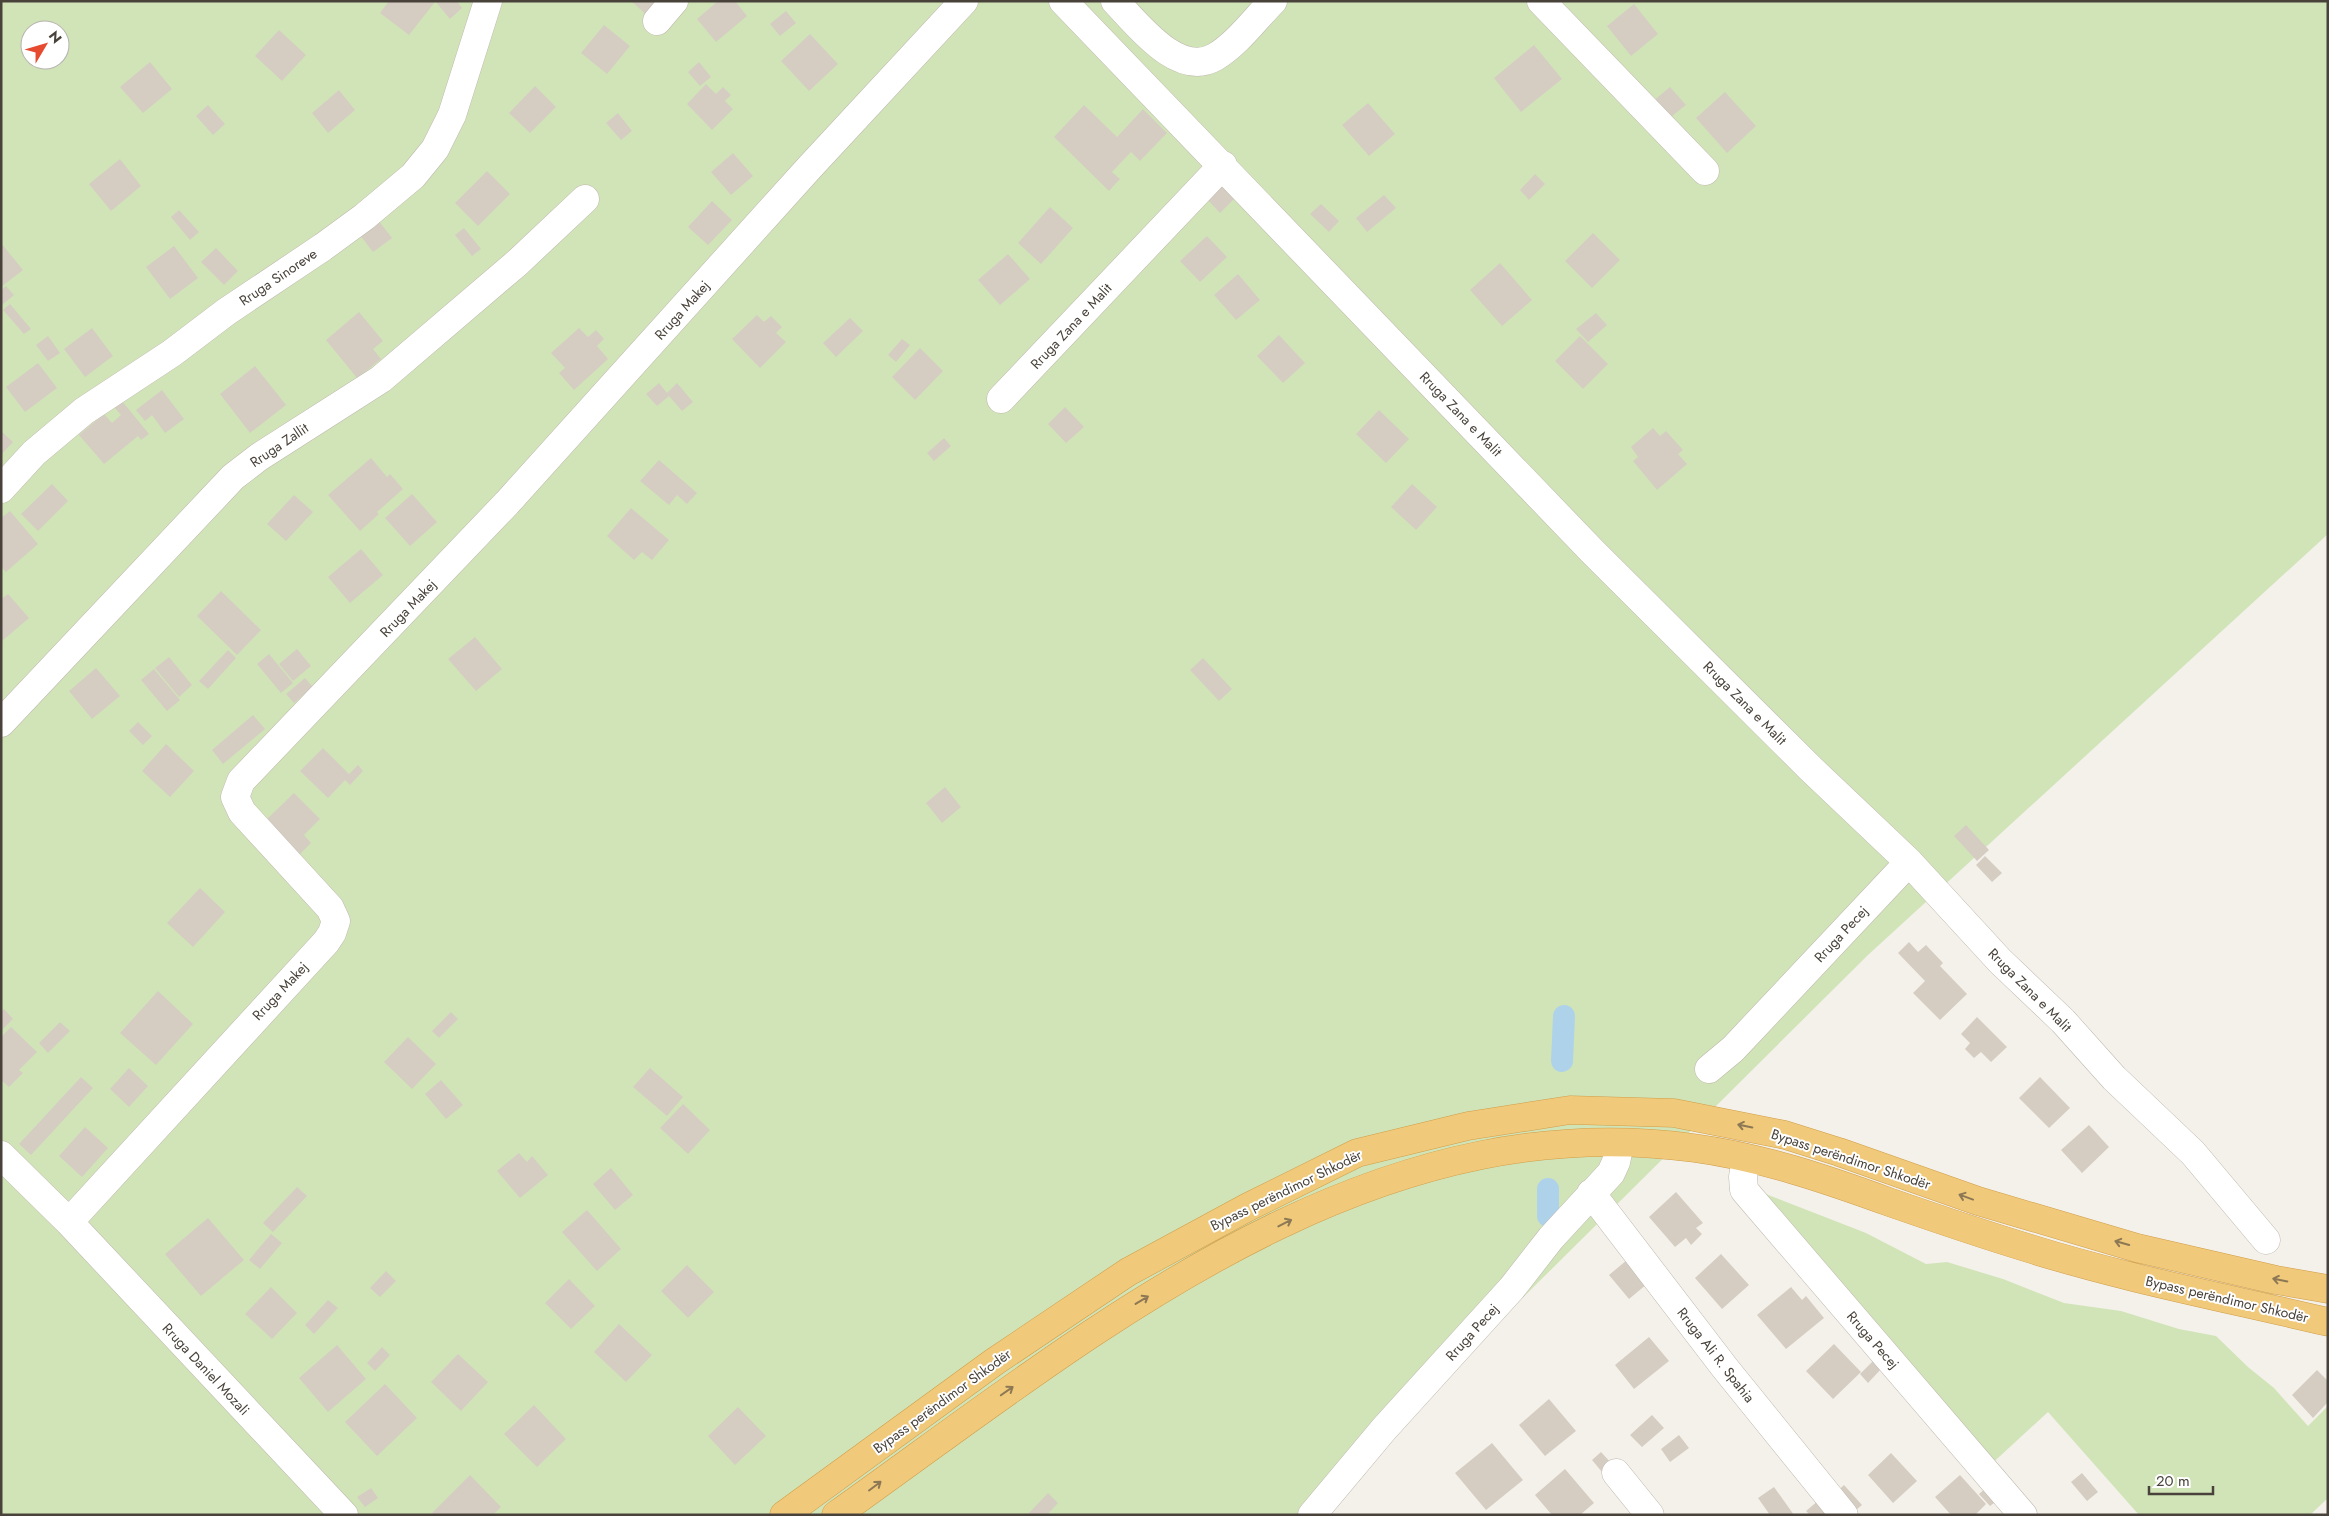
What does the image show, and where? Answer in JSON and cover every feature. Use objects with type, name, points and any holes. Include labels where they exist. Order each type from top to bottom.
[{"type":"highway","name":"Bypass perëndimor Shkodër","points":[[784,1515],[994,1362],[1128,1272],[1248,1207],[1357,1153],[1468,1126],[1570,1110],[1674,1113],[1785,1135],[1978,1201],[2137,1248],[2276,1280],[2328,1289]]},
{"type":"highway","name":"Bypass perëndimor Shkodër","points":[[836,1515],[1024,1379],[1126,1310],[1192,1271],[1296,1217],[1390,1179],[1470,1156],[1588,1141],[1694,1148],[1746,1158],[1826,1179],[1959,1226],[2121,1275],[2328,1322]]},
{"type":"street","name":"Rruga Makej","points":[[69,1222],[326,942],[335,928],[336,921],[330,908],[242,812],[235,797],[241,781],[507,503],[809,168],[964,1]]},
{"type":"street","name":"Rruga Zana e Malit","points":[[1063,1],[1592,551],[1810,768],[1909,862],[2000,961],[2063,1021],[2114,1078],[2193,1153],[2266,1240]]},
{"type":"street","points":[[1115,1],[1168,52],[1182,60],[1196,62],[1216,56],[1273,1]]},
{"type":"street","points":[[1541,1],[1706,171]]},
{"type":"street","name":"Rruga Sinoreve","points":[[1,489],[34,453],[84,411],[172,353],[226,312],[364,217],[413,176],[435,149],[452,115],[483,5]]},
{"type":"street","name":"Rruga Zana e Malit","points":[[1001,399],[1222,165]]},
{"type":"street","name":"Rruga Zallit","points":[[1,723],[233,477],[259,457],[381,379],[517,263],[585,199]]},
{"type":"street","name":"Rruga Pecej","points":[[1709,1069],[1733,1048],[1909,862]]},
{"type":"street","name":"Rruga Pecej","points":[[1312,1515],[1384,1429],[1512,1288],[1551,1238],[1611,1173],[1616,1162],[1620,1143]]},
{"type":"street","name":"Rruga Daniel Mozali","points":[[1,1155],[69,1222],[344,1515]]},
{"type":"street","name":"Rruga Pecej","points":[[1746,1158],[1743,1177],[1744,1190],[2023,1515]]},
{"type":"street","name":"Rruga Ali R. Spahia","points":[[1591,1193],[1719,1360],[1844,1515]]},
{"type":"street","points":[[1616,1473],[1650,1515]]},
{"type":"green space","points":[[1,1],[2328,1],[2328,534],[1868,955],[1304,1515],[1,1515]]},
{"type":"green space","points":[[1758,1191],[1866,1233],[1926,1264],[1947,1262],[2003,1279],[2064,1303],[2121,1311],[2179,1329],[2216,1336],[2248,1367],[2274,1388],[2308,1426],[2328,1406],[2328,1498],[2310,1515],[2139,1515],[2048,1412],[1986,1469]]},
{"type":"building","points":[[389,1],[435,2],[409,35],[380,13]]},
{"type":"building","points":[[435,1],[457,1],[462,8],[450,19]]},
{"type":"building","points":[[631,1],[661,1],[648,16]]},
{"type":"building","points":[[718,1],[735,1],[747,16],[716,42],[697,19]]},
{"type":"building","points":[[1634,4],[1658,34],[1631,56],[1607,26]]},
{"type":"building","points":[[786,11],[796,23],[780,36],[770,24]]},
{"type":"building","points":[[604,25],[630,46],[607,74],[581,53]]},
{"type":"building","points":[[279,30],[306,55],[282,81],[255,56]]},
{"type":"building","points":[[810,34],[838,64],[809,91],[781,61]]},
{"type":"building","points":[[1534,45],[1562,79],[1521,112],[1494,78]]},
{"type":"building","points":[[150,62],[172,89],[143,113],[120,87]]},
{"type":"building","points":[[699,62],[711,77],[700,86],[688,72]]},
{"type":"building","points":[[706,84],[716,94],[723,87],[731,95],[725,101],[733,109],[712,130],[687,104]]},
{"type":"building","points":[[535,86],[556,107],[530,133],[509,113]]},
{"type":"building","points":[[1670,87],[1686,105],[1667,120],[1652,102]]},
{"type":"building","points":[[339,90],[355,110],[328,133],[312,113]]},
{"type":"building","points":[[1725,92],[1756,126],[1727,153],[1696,118]]},
{"type":"building","points":[[1368,103],[1395,134],[1369,156],[1342,125]]},
{"type":"building","points":[[208,105],[225,124],[213,135],[196,116]]},
{"type":"building","points":[[1084,105],[1117,137],[1143,109],[1167,133],[1140,161],[1131,152],[1112,172],[1120,179],[1109,191],[1054,137]]},
{"type":"building","points":[[618,113],[632,131],[621,140],[606,123]]},
{"type":"building","points":[[733,153],[753,176],[731,195],[711,172]]},
{"type":"building","points":[[120,159],[141,186],[111,211],[89,184]]},
{"type":"building","points":[[487,171],[510,194],[478,226],[455,203]]},
{"type":"building","points":[[1535,174],[1545,184],[1529,200],[1520,190]]},
{"type":"building","points":[[1218,183],[1234,199],[1220,213],[1204,196]]},
{"type":"building","points":[[1384,195],[1396,208],[1367,232],[1356,218]]},
{"type":"building","points":[[712,201],[732,220],[708,245],[688,227]]},
{"type":"building","points":[[1321,204],[1339,221],[1329,232],[1310,214]]},
{"type":"building","points":[[1050,207],[1073,228],[1041,264],[1018,243]]},
{"type":"building","points":[[179,210],[199,232],[190,240],[171,217]]},
{"type":"building","points":[[378,220],[392,238],[373,252],[359,234]]},
{"type":"building","points":[[464,228],[481,249],[472,256],[455,235]]},
{"type":"building","points":[[1593,233],[1620,260],[1592,288],[1565,261]]},
{"type":"building","points":[[1207,236],[1227,257],[1200,282],[1180,261]]},
{"type":"building","points":[[1,243],[23,270],[1,287]]},
{"type":"building","points":[[174,246],[198,278],[170,299],[146,267]]},
{"type":"building","points":[[216,248],[238,271],[224,285],[201,262]]},
{"type":"building","points":[[1008,254],[1030,279],[1000,305],[978,280]]},
{"type":"building","points":[[1500,263],[1532,300],[1502,326],[1470,290]]},
{"type":"building","points":[[1238,274],[1260,300],[1236,320],[1214,295]]},
{"type":"building","points":[[6,286],[14,295],[1,306],[1,290]]},
{"type":"building","points":[[10,304],[31,329],[24,334],[3,310]]},
{"type":"building","points":[[359,312],[383,341],[373,349],[381,359],[357,378],[326,340]]},
{"type":"building","points":[[1596,313],[1607,325],[1588,342],[1576,329]]},
{"type":"building","points":[[757,315],[764,322],[771,316],[782,327],[776,333],[786,342],[760,368],[732,339]]},
{"type":"building","points":[[850,318],[863,331],[836,357],[823,343]]},
{"type":"building","points":[[92,328],[113,356],[85,377],[64,349]]},
{"type":"building","points":[[579,328],[588,337],[596,330],[604,339],[597,346],[608,359],[574,390],[559,373],[565,368],[551,353]]},
{"type":"building","points":[[1279,335],[1305,363],[1283,383],[1257,356]]},
{"type":"building","points":[[48,336],[60,353],[48,361],[36,345]]},
{"type":"building","points":[[1580,336],[1608,364],[1583,389],[1555,361]]},
{"type":"building","points":[[902,339],[910,345],[896,362],[888,355]]},
{"type":"building","points":[[920,348],[943,371],[915,400],[892,377]]},
{"type":"building","points":[[38,363],[57,388],[25,412],[6,387]]},
{"type":"building","points":[[255,366],[286,405],[250,433],[220,394]]},
{"type":"building","points":[[659,383],[667,393],[677,383],[693,402],[682,411],[669,396],[657,406],[646,394]]},
{"type":"building","points":[[162,390],[184,419],[165,433],[152,415],[145,421],[136,410]]},
{"type":"building","points":[[122,401],[149,434],[141,440],[138,436],[104,464],[79,435],[104,414],[112,423],[121,415],[114,407]]},
{"type":"building","points":[[1065,407],[1084,427],[1066,443],[1048,424]]},
{"type":"building","points":[[1379,410],[1409,439],[1386,463],[1356,434]]},
{"type":"building","points":[[1653,428],[1660,436],[1666,431],[1683,450],[1678,454],[1687,464],[1657,490],[1633,461],[1638,457],[1631,447]]},
{"type":"building","points":[[1,431],[13,442],[1,455]]},
{"type":"building","points":[[944,438],[951,446],[934,461],[927,453]]},
{"type":"building","points":[[371,458],[387,477],[390,474],[403,489],[377,512],[379,514],[360,531],[328,495]]},
{"type":"building","points":[[659,460],[697,493],[687,504],[677,495],[669,505],[640,481]]},
{"type":"building","points":[[52,484],[68,501],[38,531],[21,514]]},
{"type":"building","points":[[1412,484],[1437,507],[1416,530],[1391,507]]},
{"type":"building","points":[[412,494],[437,522],[410,546],[385,518]]},
{"type":"building","points":[[294,495],[313,512],[286,541],[267,524]]},
{"type":"building","points":[[631,508],[669,540],[652,560],[642,552],[634,560],[607,536]]},
{"type":"building","points":[[10,511],[38,544],[6,572],[1,567],[1,518]]},
{"type":"building","points":[[361,549],[383,575],[350,603],[328,577]]},
{"type":"building","points":[[221,591],[261,630],[237,655],[197,616]]},
{"type":"building","points":[[8,594],[29,618],[2,641],[1,599]]},
{"type":"building","points":[[475,637],[502,669],[476,691],[448,659]]},
{"type":"building","points":[[297,649],[311,666],[293,681],[279,664]]},
{"type":"building","points":[[228,650],[236,658],[208,689],[199,681]]},
{"type":"building","points":[[269,654],[293,683],[281,693],[257,664]]},
{"type":"building","points":[[169,657],[192,685],[179,697],[155,668]]},
{"type":"building","points":[[1203,658],[1232,689],[1219,701],[1190,670]]},
{"type":"building","points":[[96,668],[120,696],[92,719],[69,691]]},
{"type":"building","points":[[154,669],[180,700],[167,711],[141,680]]},
{"type":"building","points":[[305,678],[313,687],[294,703],[286,694]]},
{"type":"building","points":[[253,715],[265,729],[223,764],[212,750]]},
{"type":"building","points":[[138,722],[152,736],[143,745],[129,731]]},
{"type":"building","points":[[166,744],[194,771],[170,797],[142,771]]},
{"type":"building","points":[[323,748],[349,774],[358,765],[363,771],[350,785],[345,780],[328,798],[300,771]]},
{"type":"building","points":[[945,787],[961,807],[942,823],[926,803]]},
{"type":"building","points":[[294,793],[320,819],[304,835],[311,843],[293,861],[265,821]]},
{"type":"building","points":[[1966,825],[1989,850],[1977,861],[1954,836]]},
{"type":"building","points":[[1985,856],[2002,873],[1992,882],[1976,865]]},
{"type":"building","points":[[200,888],[225,912],[193,947],[167,923]]},
{"type":"building","points":[[1909,942],[1918,952],[1926,945],[1943,963],[1940,966],[1967,994],[1940,1020],[1913,993],[1925,981],[1898,953]]},
{"type":"building","points":[[158,991],[193,1024],[156,1065],[120,1033]]},
{"type":"building","points":[[4,1009],[13,1019],[1,1031],[1,1012]]},
{"type":"building","points":[[451,1012],[458,1019],[439,1038],[432,1031]]},
{"type":"building","points":[[1977,1017],[2007,1047],[1991,1062],[1981,1052],[1974,1058],[1965,1049],[1970,1043],[1961,1034]]},
{"type":"building","points":[[60,1022],[70,1031],[48,1053],[39,1043]]},
{"type":"building","points":[[11,1027],[37,1052],[19,1070],[23,1073],[9,1087],[1,1080],[1,1037]]},
{"type":"building","points":[[408,1037],[436,1064],[412,1089],[384,1062]]},
{"type":"building","points":[[129,1068],[148,1086],[129,1107],[110,1089]]},
{"type":"building","points":[[650,1068],[683,1097],[667,1116],[633,1087]]},
{"type":"building","points":[[81,1077],[93,1088],[31,1155],[19,1144]]},
{"type":"building","points":[[2040,1077],[2070,1108],[2049,1128],[2019,1098]]},
{"type":"building","points":[[441,1080],[463,1105],[446,1119],[425,1094]]},
{"type":"building","points":[[683,1104],[710,1130],[688,1154],[660,1128]]},
{"type":"building","points":[[2089,1125],[2109,1147],[2082,1173],[2061,1150]]},
{"type":"building","points":[[85,1127],[108,1148],[82,1177],[59,1156]]},
{"type":"building","points":[[519,1153],[527,1162],[532,1156],[548,1175],[520,1198],[497,1171]]},
{"type":"building","points":[[611,1168],[633,1195],[615,1210],[593,1184]]},
{"type":"building","points":[[297,1187],[307,1196],[273,1232],[263,1223]]},
{"type":"building","points":[[1676,1192],[1703,1223],[1696,1228],[1702,1234],[1691,1245],[1686,1238],[1675,1247],[1649,1217]]},
{"type":"building","points":[[587,1210],[621,1249],[597,1271],[562,1232]]},
{"type":"building","points":[[208,1218],[244,1260],[201,1296],[165,1254]]},
{"type":"building","points":[[271,1234],[282,1243],[260,1269],[249,1260]]},
{"type":"building","points":[[1721,1254],[1749,1285],[1722,1309],[1695,1278]]},
{"type":"building","points":[[1627,1260],[1647,1284],[1629,1299],[1609,1275]]},
{"type":"building","points":[[687,1265],[714,1292],[688,1318],[661,1291]]},
{"type":"building","points":[[386,1271],[396,1281],[380,1297],[370,1288]]},
{"type":"building","points":[[569,1279],[595,1306],[571,1329],[545,1303]]},
{"type":"building","points":[[271,1287],[297,1313],[272,1339],[245,1314]]},
{"type":"building","points":[[1791,1287],[1802,1300],[1806,1296],[1824,1318],[1786,1349],[1757,1315]]},
{"type":"building","points":[[328,1300],[338,1308],[314,1334],[305,1325]]},
{"type":"building","points":[[619,1324],[652,1355],[626,1382],[594,1352]]},
{"type":"building","points":[[1649,1337],[1669,1361],[1634,1389],[1615,1365]]},
{"type":"building","points":[[1834,1344],[1861,1372],[1833,1399],[1806,1371]]},
{"type":"building","points":[[337,1345],[366,1379],[328,1412],[299,1378]]},
{"type":"building","points":[[382,1347],[390,1355],[375,1371],[367,1363]]},
{"type":"building","points":[[458,1354],[488,1382],[461,1411],[431,1382]]},
{"type":"building","points":[[1875,1359],[1883,1367],[1868,1383],[1860,1374]]},
{"type":"building","points":[[2317,1370],[2328,1381],[2328,1402],[2313,1418],[2292,1395]]},
{"type":"building","points":[[385,1384],[417,1418],[377,1456],[345,1422]]},
{"type":"building","points":[[1549,1399],[1576,1431],[1545,1456],[1519,1425]]},
{"type":"building","points":[[534,1405],[566,1439],[537,1467],[504,1434]]},
{"type":"building","points":[[738,1407],[766,1436],[735,1465],[708,1436]]},
{"type":"building","points":[[1652,1415],[1664,1428],[1642,1447],[1630,1435]]},
{"type":"building","points":[[1679,1435],[1689,1448],[1670,1462],[1661,1449]]},
{"type":"building","points":[[1492,1443],[1523,1480],[1486,1510],[1455,1473]]},
{"type":"building","points":[[1601,1452],[1612,1464],[1602,1472],[1592,1460]]},
{"type":"building","points":[[1891,1453],[1917,1481],[1893,1503],[1868,1475]]},
{"type":"building","points":[[1565,1469],[1594,1503],[1580,1515],[1552,1515],[1535,1495]]},
{"type":"building","points":[[2082,1473],[2098,1492],[2087,1501],[2071,1482]]},
{"type":"building","points":[[470,1475],[501,1507],[493,1515],[434,1515],[432,1513]]},
{"type":"building","points":[[1960,1475],[1986,1504],[1975,1515],[1951,1515],[1935,1497]]},
{"type":"building","points":[[1844,1485],[1862,1505],[1850,1515],[1830,1498]]},
{"type":"building","points":[[1774,1487],[1794,1515],[1770,1515],[1758,1498]]},
{"type":"building","points":[[1987,1487],[1998,1500],[1990,1506],[1979,1494]]},
{"type":"building","points":[[371,1488],[378,1498],[365,1507],[357,1497]]},
{"type":"building","points":[[1048,1493],[1058,1503],[1047,1515],[1027,1515]]},
{"type":"building","points":[[1819,1500],[1831,1515],[1810,1515],[1806,1511]]},
{"type":"waterway","points":[[1562,1061],[1564,1016]]},
{"type":"waterway","points":[[1548,1189],[1548,1216]]}]
